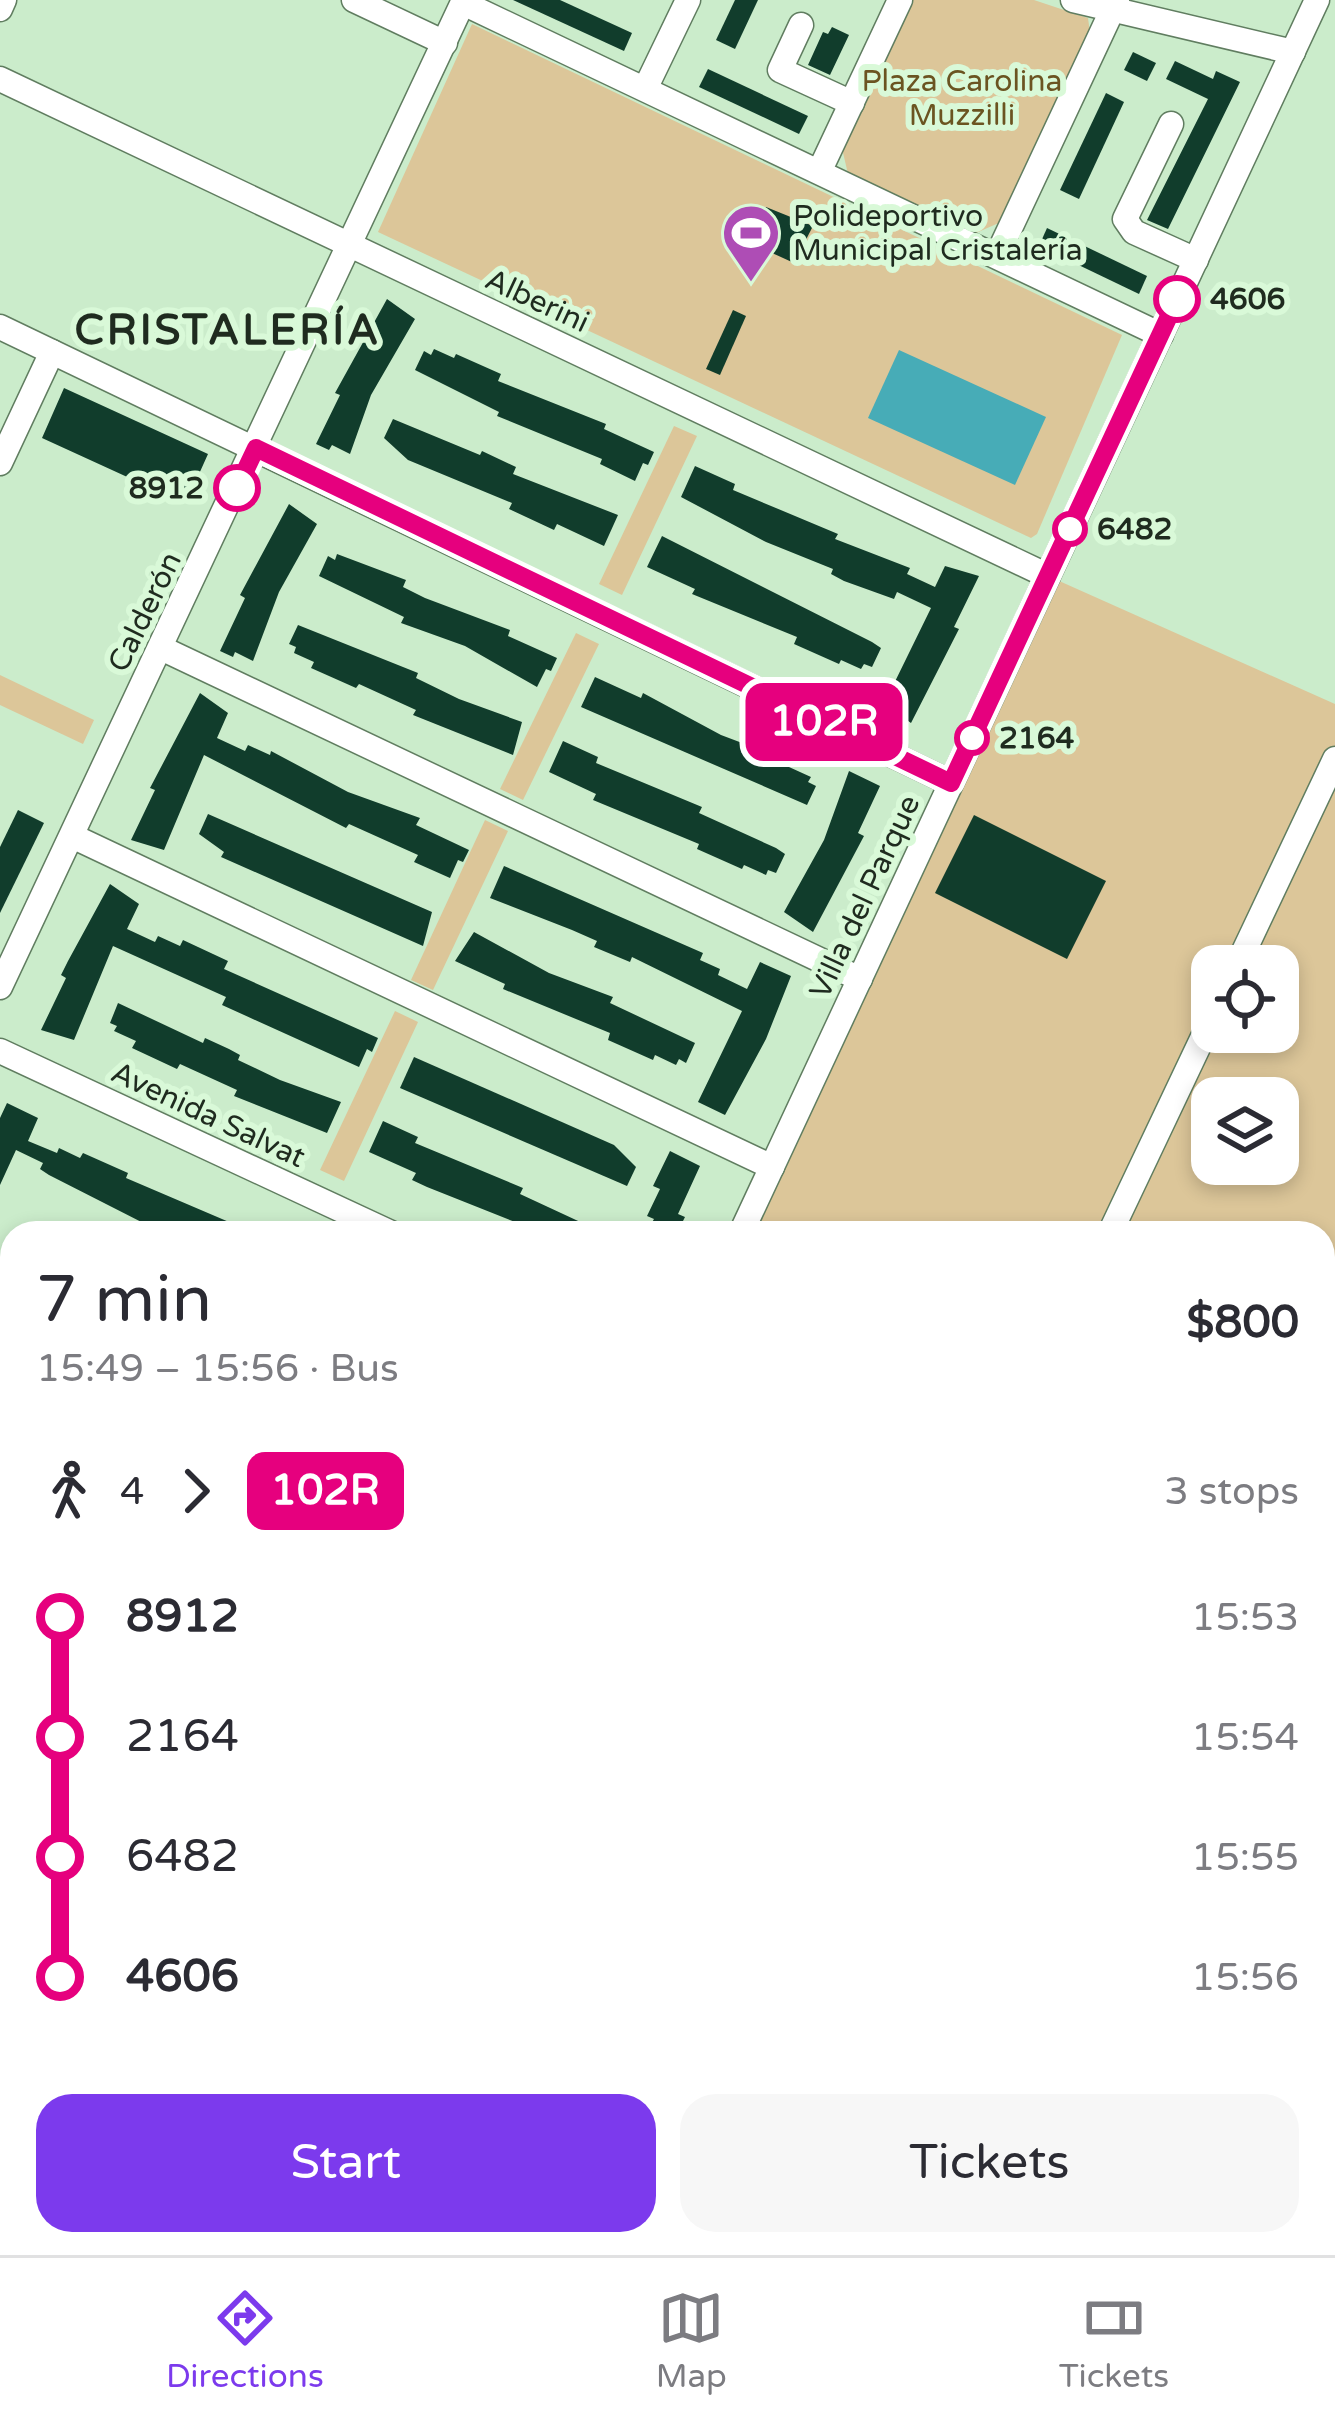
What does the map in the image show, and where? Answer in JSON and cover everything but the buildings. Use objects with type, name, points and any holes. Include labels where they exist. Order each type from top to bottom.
[{"type":"street","points":[[0,9],[4,0]]},
{"type":"street","points":[[354,0],[445,43]]},
{"type":"street","points":[[646,87],[688,0]]},
{"type":"street","points":[[820,170],[900,0]]},
{"type":"street","points":[[1073,0],[1115,5],[1293,52]]},
{"type":"street","name":"Villa del Parque","points":[[747,1221],[1317,0]]},
{"type":"street","points":[[463,1],[1161,335]]},
{"type":"street","name":"Calderón","points":[[0,987],[352,247],[463,1]]},
{"type":"street","points":[[997,256],[1115,5]]},
{"type":"street","points":[[801,25],[780,70],[852,103]]},
{"type":"street","name":"Alberini","points":[[0,80],[1048,577]]},
{"type":"street","points":[[1171,124],[1125,219],[1134,232],[1196,260]]},
{"type":"street","points":[[0,327],[951,783]]},
{"type":"street","points":[[0,463],[52,352]]},
{"type":"street","points":[[161,648],[860,979]]},
{"type":"street","points":[[1247,945],[1335,759]]},
{"type":"street","points":[[72,836],[772,1168]]},
{"type":"street","name":"Avenida Salvat","points":[[0,1051],[365,1221]]},
{"type":"street","points":[[1116,1221],[1195,1053]]},
{"type":"green space","name":"Plaza Carolina Muzzilli","points":[[910,0],[1034,0],[1088,18],[1090,33],[1001,222],[976,233],[848,174],[841,144]]},
{"type":"green space","name":"Polideportivo Municipal Cristalería","points":[[472,24],[1122,335],[1037,534],[1031,538],[378,232]]},
{"type":"green space","points":[[674,426],[697,436],[622,595],[599,584]]},
{"type":"green space","points":[[1048,576],[1335,704],[1335,1221],[747,1221]]},
{"type":"green space","points":[[576,633],[599,644],[523,800],[500,789]]},
{"type":"green space","points":[[0,675],[94,720],[83,744],[0,705]]},
{"type":"green space","points":[[485,820],[508,831],[433,990],[411,980]]},
{"type":"green space","points":[[395,1011],[418,1022],[344,1181],[320,1170]]},
{"type":"water","points":[[899,350],[1046,417],[1015,485],[868,418]]},
{"type":"bus line","name":"102R","points":[[237,488],[256,448],[951,783],[1177,299]]},
{"type":"place","name":"Polideportivo Municipal Cristalería","points":[[751,284]]},
{"type":"place","name":"4606","points":[[1177,299]]},
{"type":"place","name":"8912","points":[[237,488]]},
{"type":"place","name":"6482","points":[[1070,529]]},
{"type":"place","name":"2164","points":[[972,738]]},
{"type":"district","name":"CRISTALERÍA","points":[[228,330]]}]
